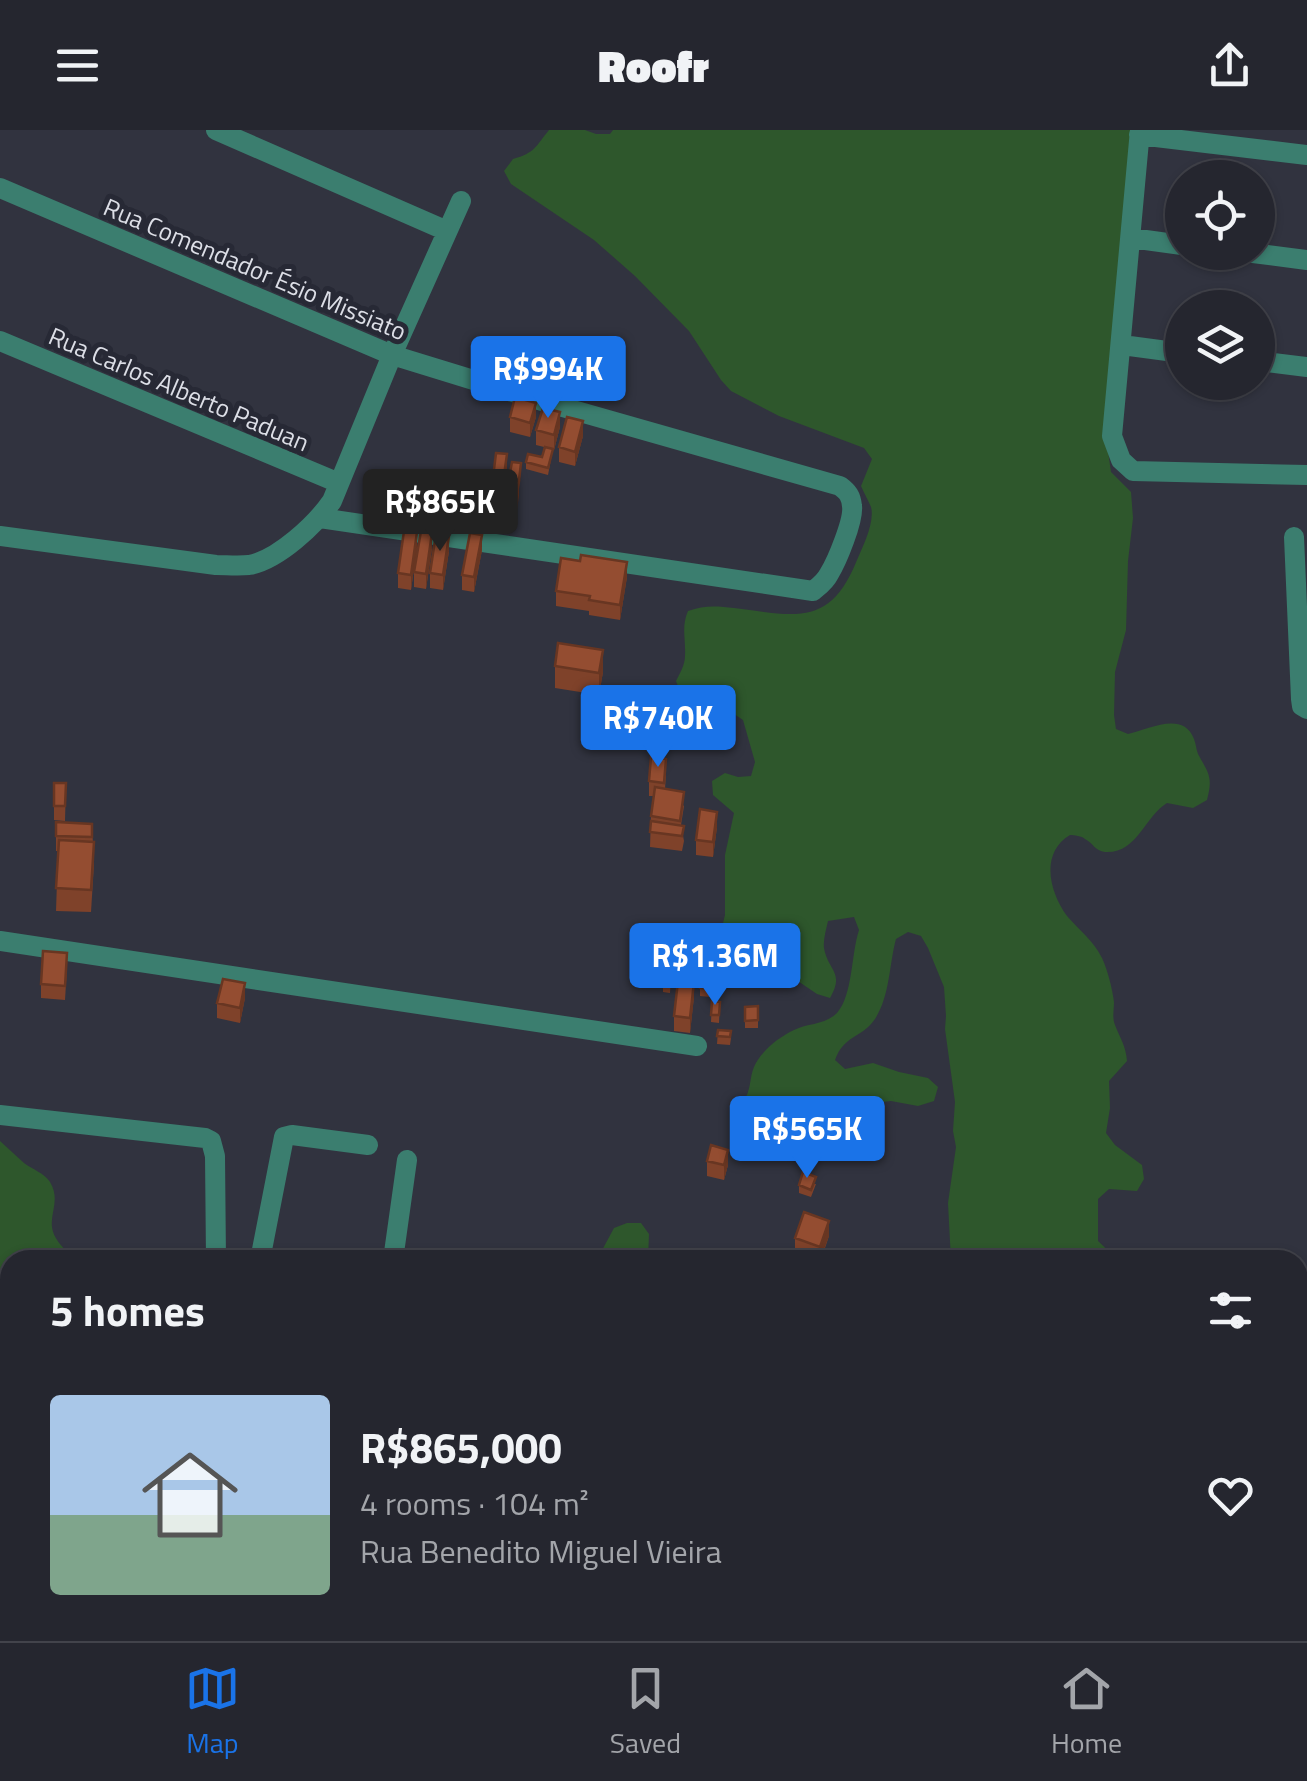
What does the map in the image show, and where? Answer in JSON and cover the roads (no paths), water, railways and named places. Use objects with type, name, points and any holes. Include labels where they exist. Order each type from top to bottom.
[{"type":"street","points":[[216,130],[447,231]]},
{"type":"street","points":[[1307,154],[1140,132],[1112,436],[1121,460],[1133,472],[1307,475]]},
{"type":"street","name":"Rua Comendador Ésio Missiato","points":[[0,188],[392,355],[840,486],[848,492],[853,513],[831,572],[813,592],[320,518]]},
{"type":"street","points":[[0,536],[216,565],[250,564],[270,558],[320,518],[332,501],[461,202]]},
{"type":"street","points":[[1131,238],[1165,242]]},
{"type":"street","points":[[1275,256],[1307,260]]},
{"type":"street","name":"Rua Carlos Alberto Paduan","points":[[0,342],[339,482]]},
{"type":"street","points":[[1122,346],[1165,350]]},
{"type":"street","points":[[1275,363],[1307,367]]},
{"type":"street","points":[[1294,537],[1301,698],[1307,709]]},
{"type":"street","points":[[0,942],[696,1046]]},
{"type":"street","points":[[0,1115],[205,1138],[211,1142],[215,1156],[216,1250]]},
{"type":"street","points":[[262,1250],[284,1137],[368,1145]]},
{"type":"street","points":[[394,1250],[407,1160]]}]
